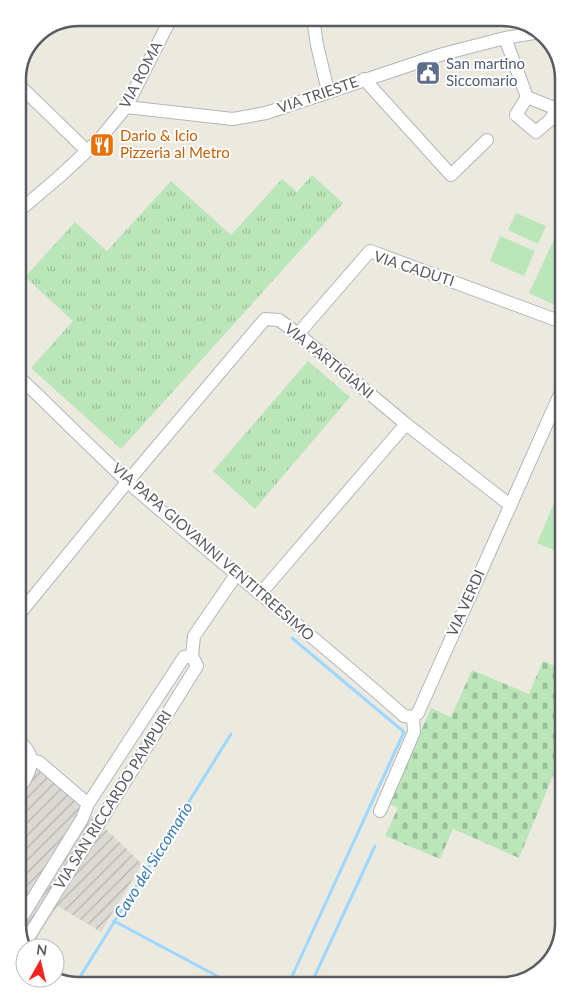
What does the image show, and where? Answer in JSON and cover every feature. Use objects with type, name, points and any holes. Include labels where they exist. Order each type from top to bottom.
[{"type":"street","name":"VIA ROMA","points":[[26,205],[59,178],[99,140],[126,107],[167,26]]},
{"type":"street","points":[[314,26],[328,91]]},
{"type":"street","name":"VIA TRIESTE","points":[[126,107],[233,120],[266,113],[443,54],[504,38],[529,34]]},
{"type":"street","points":[[504,38],[527,97]]},
{"type":"street","points":[[364,79],[451,174],[487,140]]},
{"type":"street","points":[[26,92],[87,151]]},
{"type":"street","name":"VIA CADUTI","points":[[298,334],[370,251],[555,320]]},
{"type":"street","name":"VIA PARTIGIANI","points":[[128,481],[265,319],[279,320],[298,334],[406,424],[510,505]]},
{"type":"street","name":"VIA PAPA GIOVANNI VENTITREESIMO","points":[[26,384],[128,481],[236,575],[404,716],[413,717]]},
{"type":"street","name":"VIA VERDI","points":[[380,811],[414,732],[413,717],[418,713],[555,405]]},
{"type":"street","points":[[260,594],[406,424]]},
{"type":"street","points":[[26,606],[128,481]]},
{"type":"street","name":"VIA SAN RICCARDO PAMPURI","points":[[28,938],[197,666],[192,656],[194,636],[236,575]]},
{"type":"street","name":"VIA SAN RICCARDO PAMPURI","points":[[26,912],[82,819],[91,800],[184,657],[192,656]]},
{"type":"street","points":[[26,747],[29,750],[32,760],[26,777]]},
{"type":"street","name":"VIA SAN RICCARDO PAMPURI","points":[[32,760],[39,762],[91,800]]},
{"type":"street","points":[[91,800],[111,806]]},
{"type":"street","points":[[82,819],[96,828]]},
{"type":"shaded area","points":[[26,752],[142,864],[101,932],[58,906],[37,938],[28,938],[26,924]]},
{"type":"green space","points":[[312,175],[343,203],[121,449],[31,368],[73,321],[26,276],[75,222],[107,251],[171,181],[231,235],[282,179],[297,192]]},
{"type":"green space","points":[[516,213],[546,226],[538,244],[508,230]]},
{"type":"green space","points":[[500,236],[535,251],[524,276],[490,261]]},
{"type":"green space","points":[[555,238],[555,305],[529,293]]},
{"type":"green space","points":[[308,361],[350,397],[255,509],[213,471]]},
{"type":"green space","points":[[555,501],[555,550],[537,543]]},
{"type":"green space","points":[[543,661],[555,666],[555,771],[519,858],[453,829],[440,859],[385,836],[398,808],[389,804],[431,708],[451,717],[472,670],[529,694]]},
{"type":"waterway","points":[[292,638],[404,732],[292,977]]},
{"type":"waterway","name":"Cavo del Siccomario","points":[[80,977],[231,734]]},
{"type":"waterway","points":[[314,977],[375,846]]},
{"type":"waterway","points":[[114,921],[219,977]]},
{"type":"place","name":"San martino Siccomario","points":[[428,73]]},
{"type":"place","name":"Dario & Icio Pizzeria al Metro","points":[[102,145]]}]
